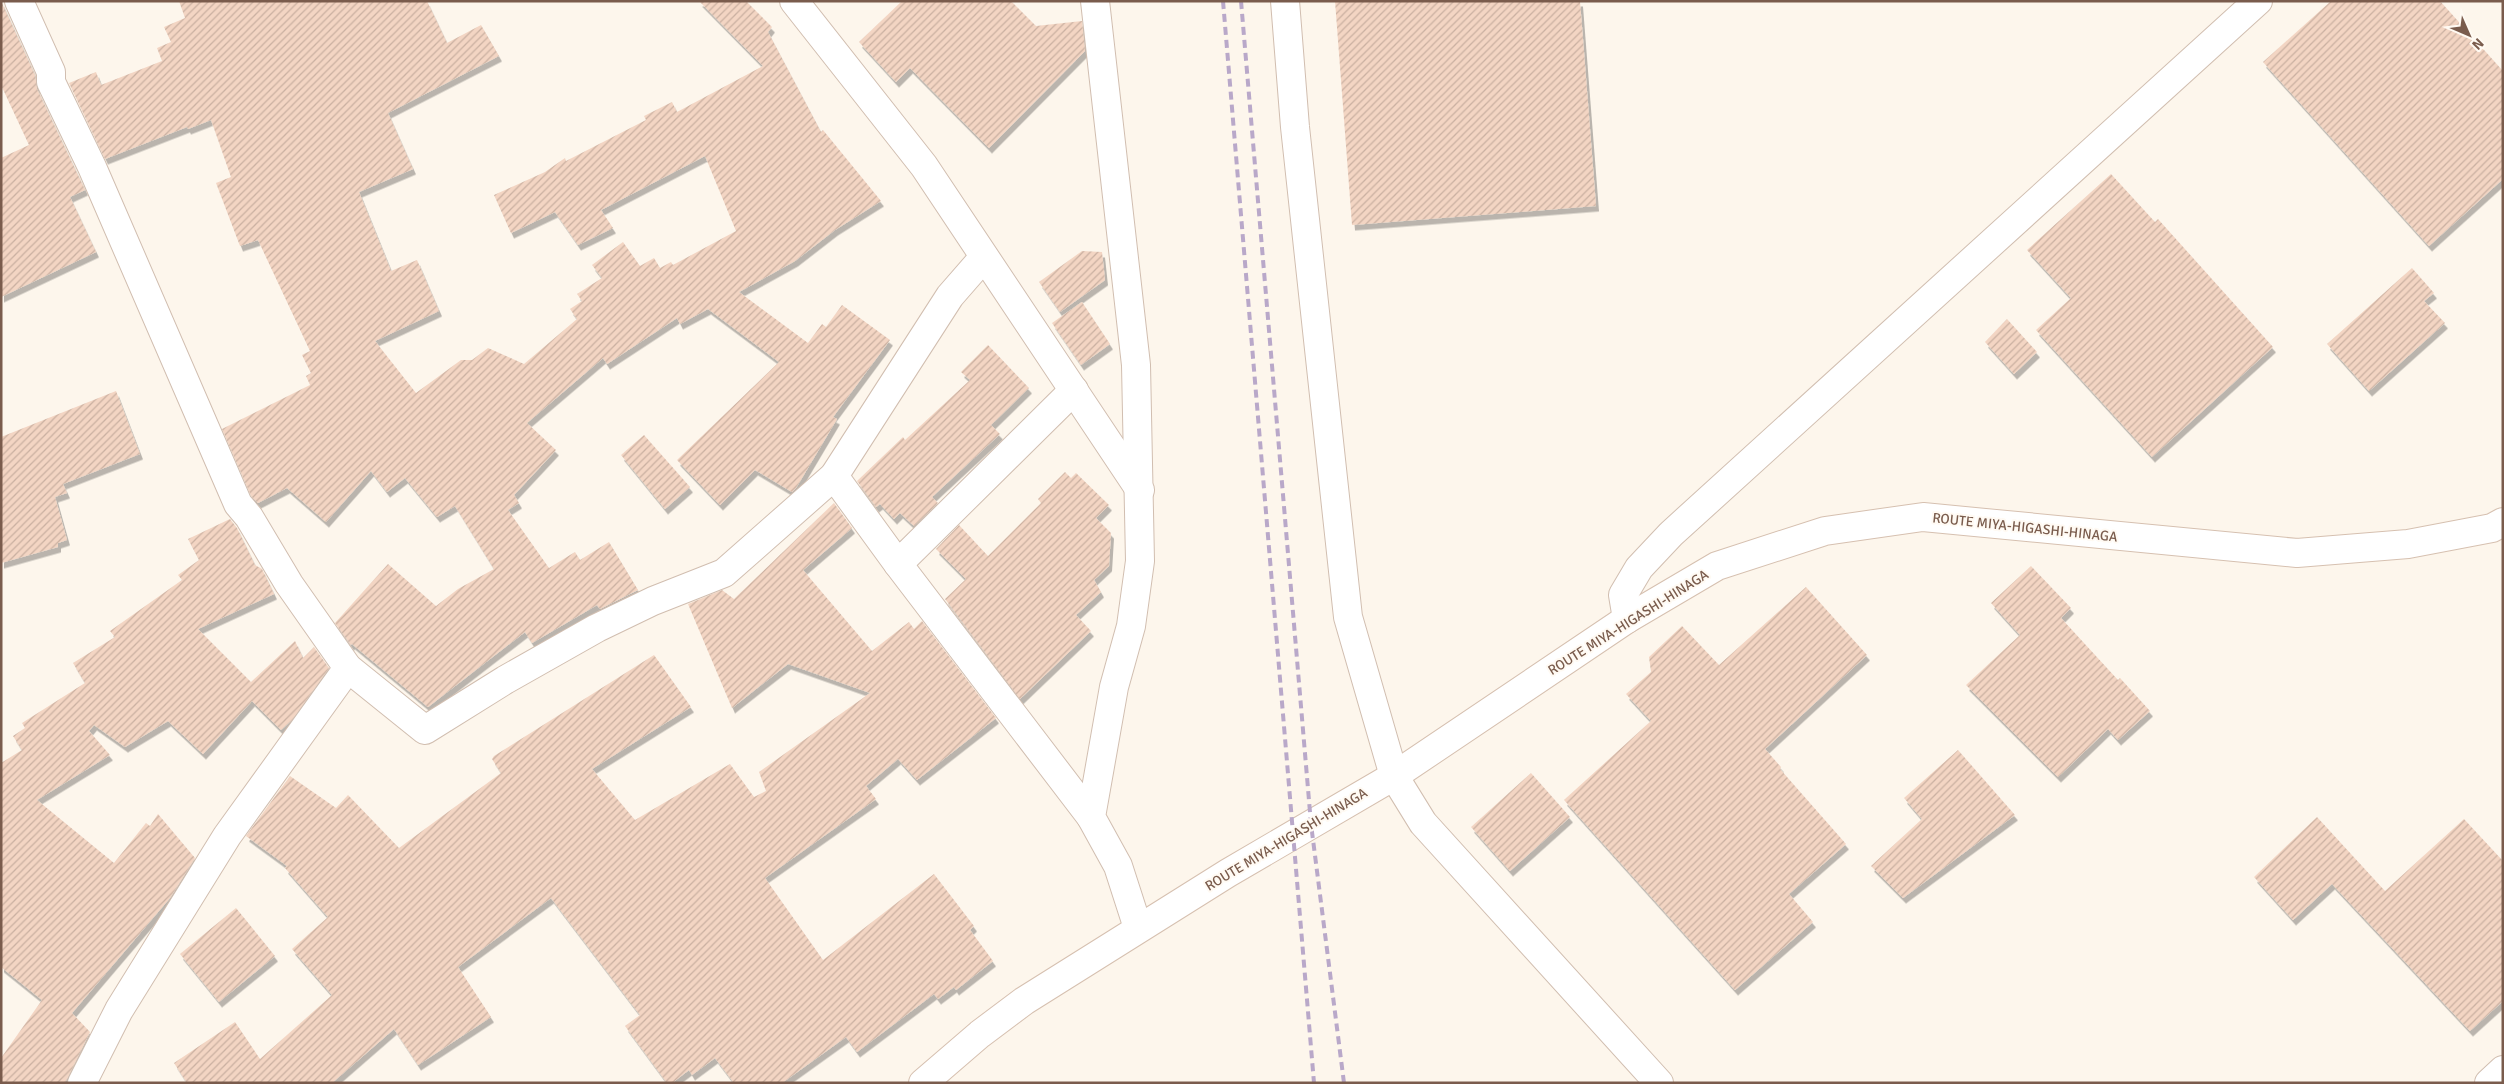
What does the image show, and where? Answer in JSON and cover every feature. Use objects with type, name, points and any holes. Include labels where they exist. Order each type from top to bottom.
[{"type":"street","points":[[19,1],[51,72],[51,82],[92,167],[238,504],[249,517],[312,619],[348,668],[425,730],[505,680],[597,628],[724,572],[834,476],[950,296],[984,257]]},
{"type":"street","points":[[794,1],[924,166],[1140,490]]},
{"type":"street","points":[[1091,817],[1114,687],[1131,626],[1140,561],[1136,365],[1095,1]]},
{"type":"street","points":[[1285,1],[1295,127],[1348,618],[1394,776],[1423,823],[1659,1083]]},
{"type":"street","points":[[1627,619],[1623,595],[1640,568],[1671,534],[2258,1]]},
{"type":"street","points":[[898,564],[1074,390]]},
{"type":"street","points":[[834,476],[898,564],[1091,817],[1118,866],[1138,928]]},
{"type":"street","name":"ROUTE MIYA-HIGASHI-HINAGA","points":[[923,1083],[980,1034],[1024,1001],[1138,928],[1394,776],[1627,619],[1717,566],[1825,531],[1923,517],[2297,553],[2408,544],[2492,528],[2503,522]]},
{"type":"street","points":[[82,1083],[119,1010],[227,836],[348,668]]},
{"type":"street","points":[[2489,1083],[2503,1070]]},
{"type":"building","points":[[1,1],[35,75],[37,89],[85,190],[70,197],[96,252],[1,297],[1,158],[29,145],[1,85]]},
{"type":"building","points":[[179,1],[427,1],[447,43],[481,25],[499,56],[388,113],[413,169],[359,192],[391,271],[417,260],[439,311],[375,341],[416,393],[461,360],[472,360],[488,348],[524,364],[577,319],[570,309],[582,301],[577,294],[602,278],[592,265],[623,242],[640,266],[654,258],[660,268],[671,262],[673,265],[736,231],[705,156],[601,210],[613,228],[578,245],[555,212],[511,233],[494,195],[545,172],[565,158],[566,161],[646,120],[644,116],[672,102],[677,112],[763,66],[699,1],[746,1],[772,27],[768,32],[821,132],[823,130],[881,201],[835,230],[795,261],[739,292],[808,343],[822,324],[826,327],[842,305],[890,340],[833,417],[837,419],[792,492],[755,470],[720,505],[677,460],[779,362],[708,309],[680,324],[677,318],[607,364],[603,358],[527,423],[556,450],[514,495],[519,503],[508,510],[549,568],[575,552],[580,560],[609,542],[638,590],[600,609],[597,605],[532,643],[525,632],[428,707],[351,645],[335,623],[388,564],[436,606],[458,589],[494,569],[455,506],[437,517],[405,478],[387,492],[371,471],[326,522],[287,488],[258,503],[251,496],[222,429],[310,385],[306,376],[311,373],[302,355],[310,351],[258,240],[240,246],[216,183],[231,177],[211,120],[188,129],[187,127],[105,159],[69,83],[96,72],[101,85],[162,61],[157,48],[171,42],[164,27],[185,18]]},
{"type":"building","points":[[902,1],[1011,1],[1036,26],[1082,21],[1085,51],[989,148],[910,68],[896,82],[859,42]]},
{"type":"building","points":[[1335,1],[1580,1],[1596,206],[1352,225]]},
{"type":"building","points":[[2331,1],[2440,1],[2503,71],[2503,179],[2429,246],[2263,62]]},
{"type":"building","points":[[2111,174],[2155,222],[2158,219],[2273,347],[2152,457],[2036,330],[2071,298],[2027,250]]},
{"type":"building","points":[[1082,251],[1102,252],[1105,280],[1060,312],[1039,282]]},
{"type":"building","points":[[2412,268],[2434,293],[2424,301],[2445,323],[2369,391],[2327,344]]},
{"type":"building","points":[[1082,302],[1110,344],[1081,365],[1052,323]]},
{"type":"building","points":[[2007,319],[2037,352],[2014,374],[1985,342]]},
{"type":"building","points":[[988,345],[1029,388],[991,425],[1000,434],[932,497],[938,503],[914,526],[900,513],[894,519],[880,504],[876,507],[857,481],[903,437],[905,440],[970,380],[961,372]]},
{"type":"building","points":[[116,391],[140,454],[63,484],[67,493],[55,497],[67,540],[58,543],[58,547],[1,563],[1,437]]},
{"type":"building","points":[[644,435],[690,487],[665,509],[621,455]]},
{"type":"building","points":[[1065,472],[1071,478],[1076,473],[1109,505],[1096,518],[1111,533],[1109,566],[1094,580],[1101,592],[1076,615],[1091,631],[1020,699],[945,599],[966,579],[936,549],[959,525],[988,556],[1041,503],[1038,499]]},
{"type":"building","points":[[834,503],[852,528],[803,570],[872,651],[909,622],[914,629],[922,621],[996,718],[917,780],[898,759],[866,786],[876,799],[765,878],[823,960],[934,874],[974,926],[970,930],[993,961],[956,990],[954,987],[938,999],[934,994],[857,1052],[846,1037],[782,1083],[734,1083],[715,1058],[692,1075],[689,1070],[672,1083],[667,1083],[625,1026],[640,1015],[551,898],[458,967],[491,1017],[418,1065],[394,1029],[332,1083],[187,1083],[174,1063],[235,1022],[260,1059],[332,995],[292,949],[328,917],[285,868],[287,866],[246,836],[290,776],[336,808],[348,795],[399,848],[501,773],[492,759],[494,756],[654,655],[691,707],[592,769],[635,820],[730,764],[754,797],[766,791],[759,772],[870,693],[788,664],[732,708],[688,604],[722,590],[734,599]]},
{"type":"building","points":[[230,519],[237,528],[255,565],[262,569],[274,594],[198,629],[251,682],[295,641],[303,658],[314,647],[329,668],[292,720],[281,730],[252,701],[203,754],[168,721],[125,747],[94,725],[89,731],[110,755],[37,800],[114,863],[146,823],[150,826],[158,814],[195,858],[170,898],[72,1013],[90,1032],[65,1083],[1,1083],[1,1058],[42,1000],[1,967],[1,763],[22,750],[13,736],[25,728],[22,723],[85,683],[73,663],[115,637],[110,631],[182,580],[178,575],[199,560],[188,539]]},
{"type":"building","points":[[2031,566],[2071,608],[2061,618],[2118,680],[2120,678],[2150,711],[2118,740],[2108,729],[2058,777],[1966,685],[2020,635],[1991,603]]},
{"type":"building","points":[[1806,587],[1867,655],[1765,749],[1781,767],[1780,769],[1846,844],[1789,894],[1813,922],[1735,990],[1564,800],[1651,721],[1626,694],[1651,672],[1649,657],[1682,626],[1719,665]]},
{"type":"building","points":[[1958,750],[2015,815],[1903,898],[1871,866],[1922,819],[1904,798]]},
{"type":"building","points":[[1531,773],[1570,817],[1510,871],[1471,827]]},
{"type":"building","points":[[2317,817],[2385,891],[2464,819],[2503,861],[2503,1001],[2470,1031],[2332,884],[2293,920],[2254,877]]},
{"type":"building","points":[[236,908],[275,956],[219,1002],[180,954]]},
{"type":"railway","points":[[1223,1],[1314,1083]]},
{"type":"railway","points":[[1241,1],[1311,824],[1344,1083]]}]
